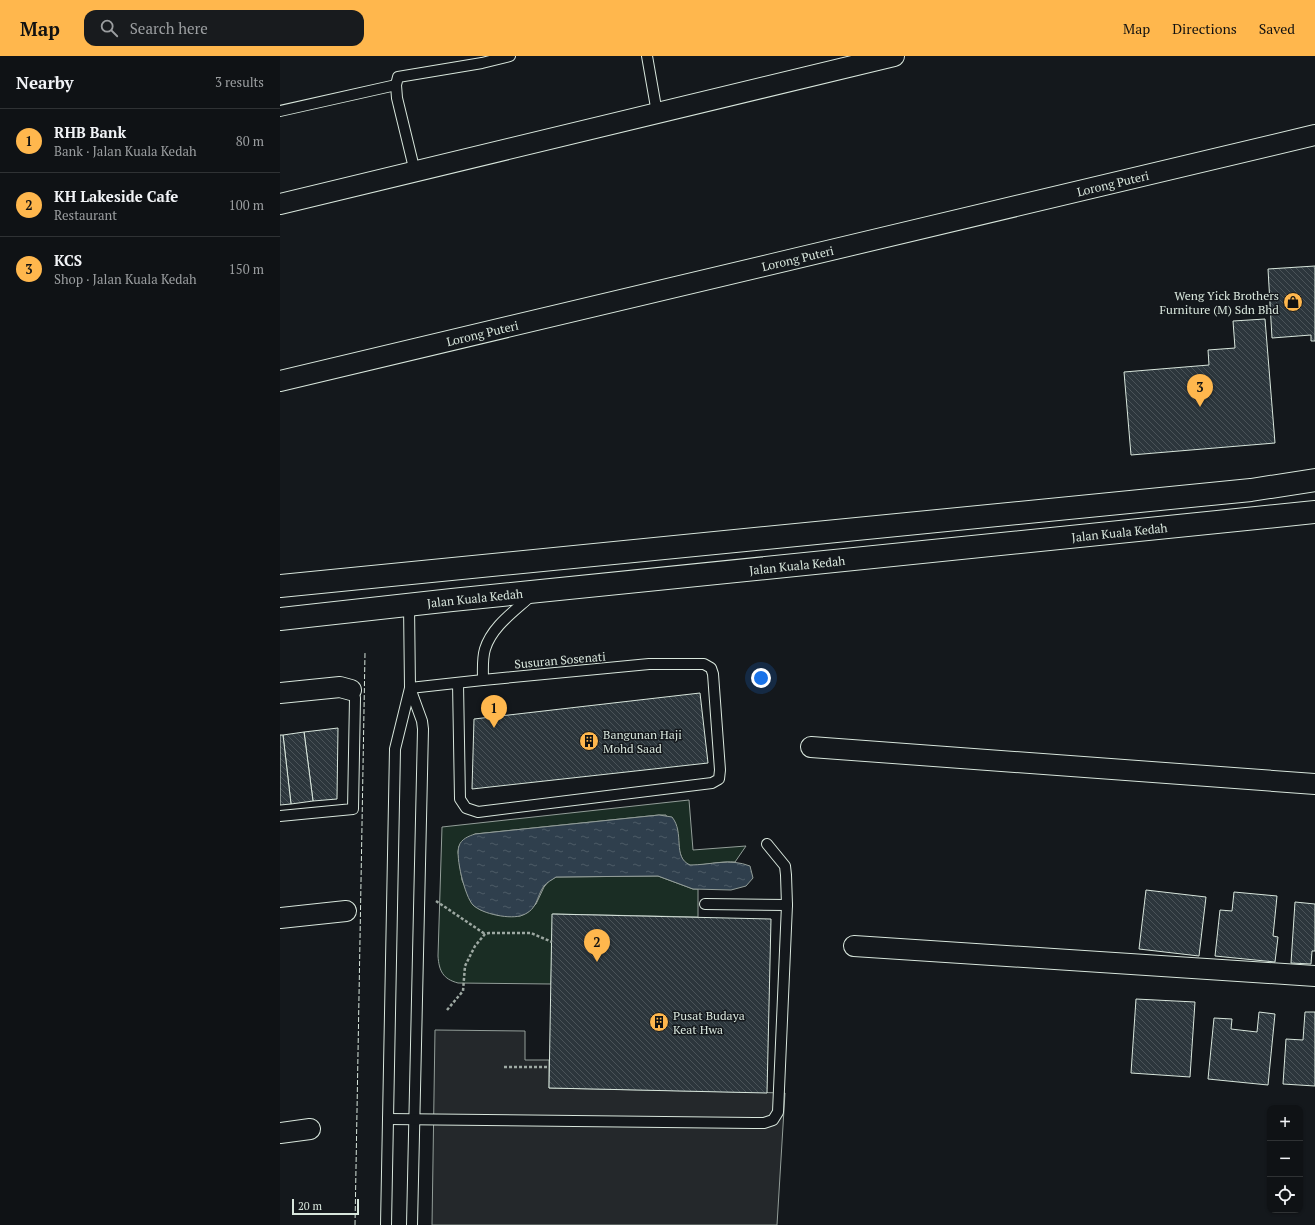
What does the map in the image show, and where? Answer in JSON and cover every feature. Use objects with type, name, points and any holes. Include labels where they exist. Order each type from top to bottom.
[{"type":"main road","points":[[280,586],[1252,490],[1315,480]]},
{"type":"main road","name":"Jalan Kuala Kedah","points":[[280,619],[1315,512]]},
{"type":"street","points":[[280,204],[894,56]]},
{"type":"street","name":"Lorong Puteri","points":[[280,381],[1315,135]]},
{"type":"street","points":[[280,693],[340,687],[351,690]]},
{"type":"street","points":[[811,746],[1315,784]]},
{"type":"street","points":[[280,918],[346,911]]},
{"type":"street","points":[[854,946],[1315,976]]},
{"type":"street","points":[[280,1133],[310,1129]]},
{"type":"lane","points":[[415,172],[397,98],[396,85],[398,77],[481,59],[510,56]]},
{"type":"lane","points":[[647,56],[657,113]]},
{"type":"lane","points":[[280,111],[396,85]]},
{"type":"lane","points":[[483,680],[483,661],[489,638],[496,628],[535,592]]},
{"type":"lane","points":[[386,1225],[394,750],[410,688],[408,605]]},
{"type":"lane","name":"Susuran Sosenati","points":[[410,688],[483,680],[649,664],[704,664],[711,668],[713,674],[720,770],[718,779],[712,783],[478,812],[466,808],[460,799],[458,683]]},
{"type":"lane","points":[[410,688],[423,729],[412,1225]]},
{"type":"lane","points":[[280,816],[353,809],[355,698],[351,690]]},
{"type":"lane","points":[[388,1119],[753,1123],[764,1123],[773,1120],[778,1112],[787,905],[785,866],[767,844]]},
{"type":"lane","points":[[705,904],[787,905]]},
{"type":"path","points":[[419,890],[453,911],[485,934]]},
{"type":"path","points":[[447,1010],[463,991],[463,973],[465,966],[477,942],[485,934],[531,933],[552,942]]},
{"type":"path","points":[[504,1067],[549,1067]]},
{"type":"green space","points":[[689,800],[693,850],[746,846],[735,862],[721,862],[694,866],[684,862],[666,815],[475,834],[459,846],[458,852],[462,880],[473,905],[481,910],[498,915],[520,916],[528,912],[536,904],[544,887],[549,881],[556,877],[658,876],[693,889],[698,889],[698,917],[553,914],[551,984],[458,983],[445,977],[439,966],[438,956],[442,827]]},
{"type":"shaded area","points":[[435,1030],[525,1031],[525,1060],[549,1060],[549,1088],[785,1093],[777,1225],[432,1225]]},
{"type":"water","points":[[659,815],[672,817],[676,823],[681,856],[690,865],[735,862],[750,866],[753,878],[746,886],[731,890],[693,889],[658,876],[556,877],[544,886],[534,906],[528,912],[523,915],[511,917],[483,911],[473,905],[470,901],[464,885],[458,858],[458,851],[462,841],[470,836],[475,834]]},
{"type":"building","name":"Weng Yick Brothers Furniture (M) Sdn Bhd","points":[[1315,266],[1315,341],[1311,341],[1311,335],[1272,338],[1268,269]]},
{"type":"building","points":[[1265,319],[1275,443],[1131,455],[1124,372],[1209,365],[1208,350],[1235,348],[1233,321]]},
{"type":"building","name":"Bangunan Haji Mohd Saad","points":[[700,693],[708,763],[472,789],[474,719]]},
{"type":"building","points":[[338,728],[337,799],[313,801],[304,732]]},
{"type":"building","points":[[304,732],[313,801],[291,804],[283,735]]},
{"type":"building","points":[[280,735],[283,735],[291,804],[280,805]]},
{"type":"building","points":[[1146,890],[1206,897],[1199,956],[1139,949]]},
{"type":"building","points":[[1234,892],[1277,896],[1273,936],[1278,937],[1275,962],[1215,956],[1220,910],[1232,911]]},
{"type":"building","points":[[1295,902],[1315,904],[1315,951],[1312,951],[1311,964],[1291,963]]},
{"type":"building","name":"Pusat Budaya Keat Hwa","points":[[552,914],[771,919],[767,1093],[549,1088]]},
{"type":"building","points":[[1136,999],[1195,1002],[1190,1077],[1131,1073]]},
{"type":"building","points":[[1259,1012],[1275,1014],[1268,1085],[1208,1079],[1214,1018],[1232,1019],[1231,1029],[1257,1032]]},
{"type":"building","points":[[1305,1012],[1315,1012],[1315,1086],[1283,1084],[1286,1039],[1303,1040]]},
{"type":"fence","points":[[355,1225],[365,653]]},
{"type":"place","name":"Weng Yick Brothers Furniture (M) Sdn Bhd","points":[[1293,302]]},
{"type":"place","name":"KCS","points":[[1200,407]]},
{"type":"place","name":"RHB Bank","points":[[494,728]]},
{"type":"place","name":"Bangunan Haji Mohd Saad","points":[[589,741]]},
{"type":"place","name":"KH Lakeside Cafe","points":[[597,962]]},
{"type":"place","name":"Pusat Budaya Keat Hwa","points":[[659,1022]]}]
